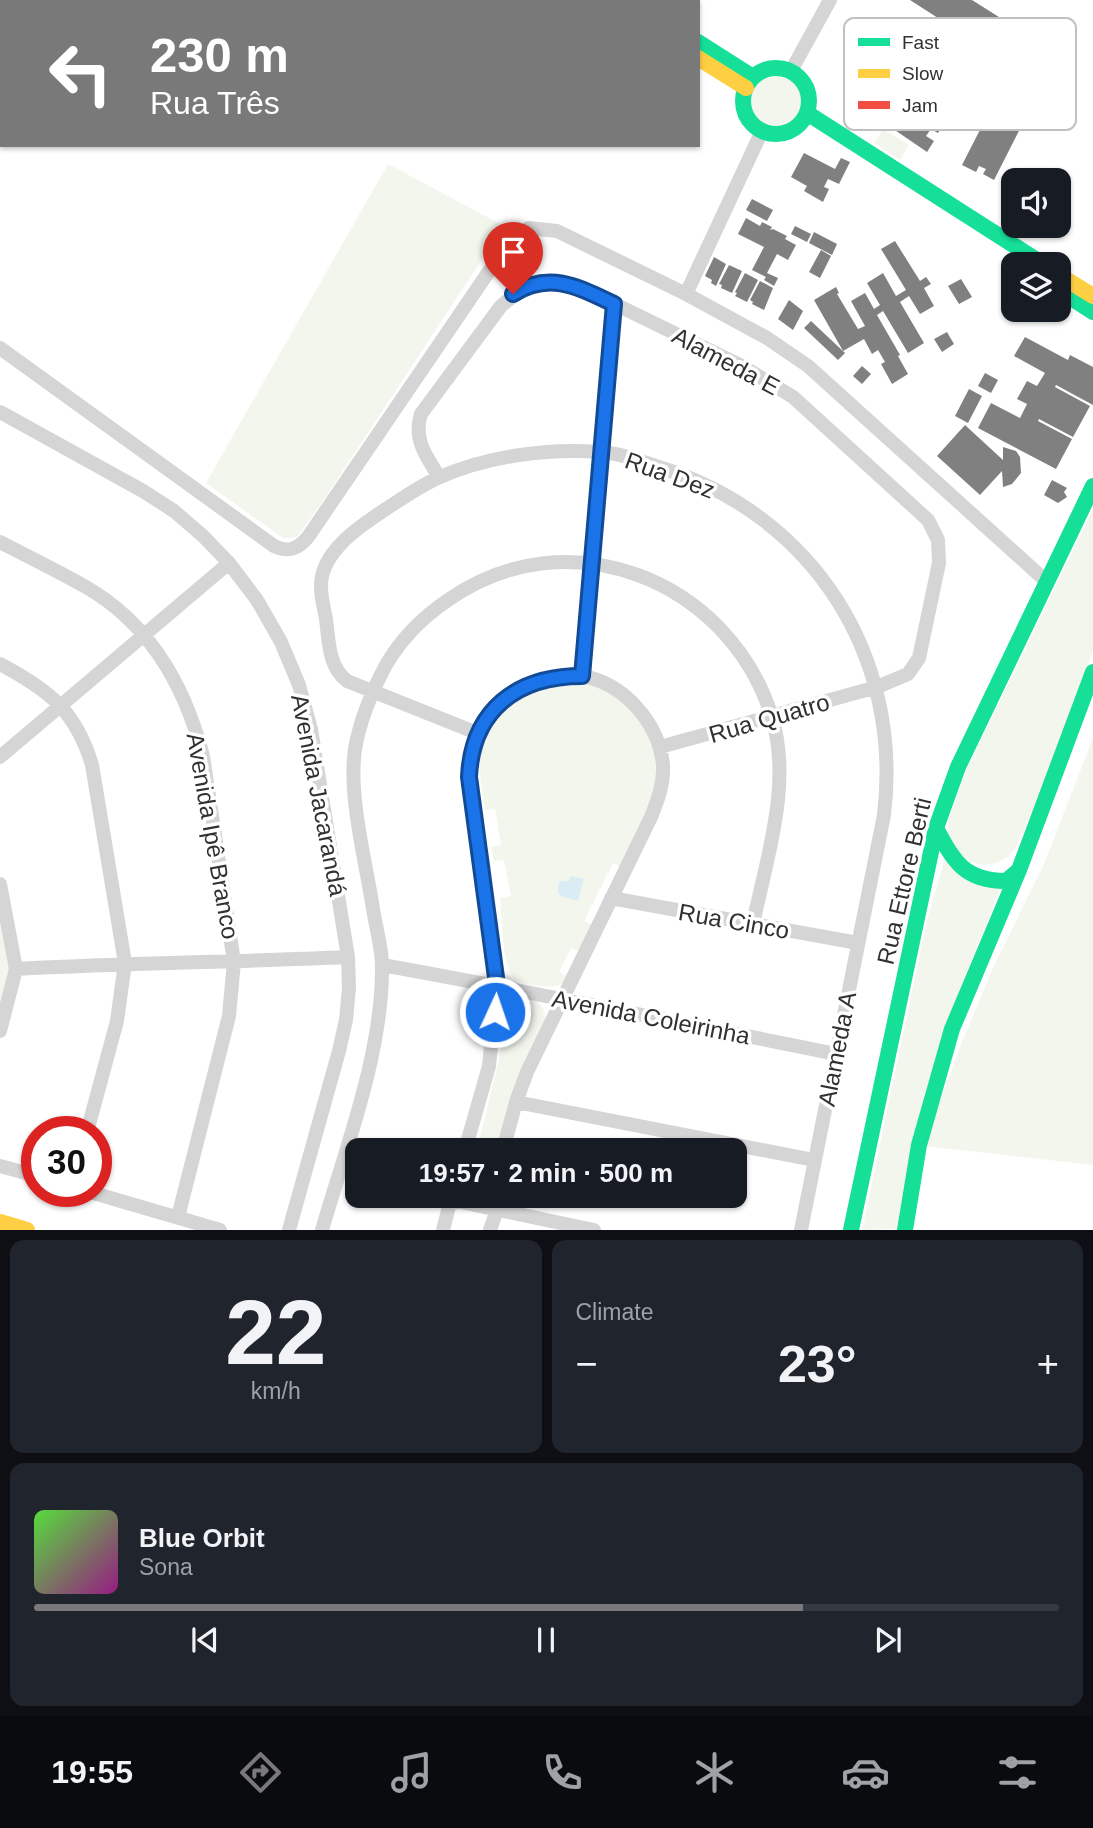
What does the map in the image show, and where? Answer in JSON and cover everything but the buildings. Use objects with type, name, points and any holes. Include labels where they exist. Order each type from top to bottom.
[{"type":"street","points":[[791,71],[830,0]]},
{"type":"street","points":[[700,44],[749,83]]},
{"type":"street","points":[[700,59],[749,83]]},
{"type":"street","points":[[778,68],[791,71],[801,79],[807,89],[809,101],[803,119],[789,131],[775,134],[762,131],[752,123],[746,113],[743,100],[749,83],[764,70],[778,68]]},
{"type":"street","points":[[803,119],[1001,253]]},
{"type":"street","points":[[803,119],[1022,252]]},
{"type":"street","points":[[685,295],[762,131]]},
{"type":"street","points":[[0,348],[274,546],[285,550],[293,549],[301,546],[308,537],[510,239],[529,228],[557,231],[767,338],[808,366],[1046,581]]},
{"type":"street","name":"Alameda E","points":[[439,477],[419,441],[418,424],[421,414],[501,306],[526,286],[540,282],[559,282],[614,304],[742,366],[793,397],[928,520],[938,540],[939,563],[919,658],[908,674],[877,687]]},
{"type":"street","points":[[1071,282],[1093,296]]},
{"type":"street","points":[[1071,298],[1093,312]]},
{"type":"street","points":[[582,676],[614,304]]},
{"type":"street","name":"Avenida Jacarandá","points":[[0,412],[143,491],[174,511],[203,536],[229,563],[263,610],[281,642],[299,685],[311,729],[348,957],[346,1020],[340,1051],[289,1230]]},
{"type":"street","name":"Rua Dez","points":[[373,691],[340,675],[331,657],[321,587],[323,571],[335,551],[367,522],[439,477],[478,464],[513,457],[603,452],[695,479],[726,495],[767,523],[819,574],[836,598],[859,641],[877,687],[886,733],[887,785]]},
{"type":"street","name":"Rua Ettore Berti","points":[[851,1230],[936,828],[958,766],[1046,581],[1091,495]]},
{"type":"street","name":"Avenida Ipê Branco","points":[[0,542],[88,588],[117,609],[144,636],[165,662],[181,691],[203,756],[234,962],[229,1016],[178,1217]]},
{"type":"street","points":[[322,1230],[371,1063],[379,1020],[382,965],[354,780],[355,750],[365,709],[388,661],[409,634],[433,610],[461,591],[492,576],[524,566],[558,562],[592,564],[653,580],[705,613],[728,635],[761,688],[772,717],[778,748],[778,799],[753,924]]},
{"type":"street","points":[[0,757],[229,563]]},
{"type":"street","points":[[0,664],[36,684],[62,706],[76,724],[92,765],[125,963],[117,1021],[91,1116]]},
{"type":"street","points":[[905,1230],[919,1145],[952,1029],[1019,870],[1093,672]]},
{"type":"street","points":[[468,1138],[489,1066],[497,985],[469,777],[470,760],[477,733],[486,717],[511,694],[547,679],[582,676],[608,685],[625,696],[653,730],[660,747],[663,767],[658,801],[527,1072],[506,1138]]},
{"type":"street","name":"Rua Quatro","points":[[660,747],[877,687]]},
{"type":"street","points":[[373,691],[477,733]]},
{"type":"street","name":"Alameda A","points":[[801,1230],[884,815],[887,785]]},
{"type":"street","points":[[936,828],[951,856],[970,875],[988,881],[1006,881],[1019,870]]},
{"type":"street","points":[[0,884],[16,969],[0,1031]]},
{"type":"street","name":"Rua Cinco","points":[[611,898],[858,943]]},
{"type":"street","points":[[16,969],[348,957]]},
{"type":"street","name":"Avenida Coleirinha","points":[[382,965],[497,985],[836,1054]]},
{"type":"street","points":[[516,1102],[814,1160]]},
{"type":"street","points":[[0,1166],[21,1172]]},
{"type":"street","points":[[112,1198],[220,1230]]},
{"type":"street","points":[[445,1229],[450,1208]]},
{"type":"street","points":[[490,1230],[497,1208]]},
{"type":"street","points":[[509,1208],[546,1224],[588,1229]]},
{"type":"street","points":[[0,1222],[27,1230]]},
{"type":"shaded area","points":[[776,73],[787,75],[796,81],[802,90],[802,112],[796,121],[787,127],[776,129],[765,127],[756,121],[750,112],[748,101],[750,90],[756,81],[765,75]]},
{"type":"shaded area","points":[[885,130],[909,145],[900,160],[874,143]]},
{"type":"shaded area","points":[[388,164],[504,226],[321,504],[296,538],[283,538],[206,483]]},
{"type":"shaded area","points":[[1093,509],[1093,651],[1049,773],[1016,847],[1008,857],[996,863],[984,865],[971,862],[960,855],[948,833],[948,821],[967,769]]},
{"type":"shaded area","points":[[573,681],[603,688],[629,704],[655,742],[658,787],[623,867],[613,863],[584,921],[594,926],[581,952],[571,948],[559,972],[568,977],[562,983],[548,987],[517,980],[507,963],[500,898],[511,896],[504,860],[494,861],[491,847],[501,845],[495,809],[485,810],[480,762],[482,749],[492,726],[508,706],[541,686]]},
{"type":"shaded area","points":[[1093,738],[1093,1165],[924,1146],[960,1047],[993,968],[1044,864]]},
{"type":"shaded area","points":[[945,858],[1001,887],[959,991],[898,1229],[862,1230],[927,920]]},
{"type":"shaded area","points":[[571,876],[584,879],[578,901],[561,896],[558,892],[558,884],[561,881],[569,881]]},
{"type":"shaded area","points":[[0,907],[11,968],[0,1004]]},
{"type":"shaded area","points":[[520,997],[531,999],[542,1006],[545,1021],[506,1138],[480,1138],[499,1059],[505,1010]]},
{"type":"traffic: fast","points":[[700,43],[753,77]]},
{"type":"traffic: fast","points":[[776,68],[799,78],[809,101],[799,124],[776,134],[753,124],[743,101],[753,78],[776,68]]},
{"type":"traffic: fast","points":[[807,113],[1024,252]]},
{"type":"traffic: fast","points":[[1071,298],[1093,312]]},
{"type":"traffic: fast","points":[[851,1230],[936,828],[958,767],[1093,486]]},
{"type":"traffic: fast","points":[[905,1230],[919,1145],[952,1029],[1019,870],[1093,672]]},
{"type":"traffic: fast","points":[[936,828],[955,860],[980,878],[1006,881],[1019,870]]},
{"type":"traffic: slow","points":[[700,59],[746,88]]},
{"type":"traffic: slow","points":[[1071,282],[1093,296]]},
{"type":"traffic: slow","points":[[0,1222],[27,1230]]},
{"type":"route","points":[[495,1012],[497,985],[469,777],[470,760],[477,733],[486,717],[511,694],[527,685],[547,679],[582,676],[614,304],[590,292],[559,282],[540,282],[513,294]]}]
